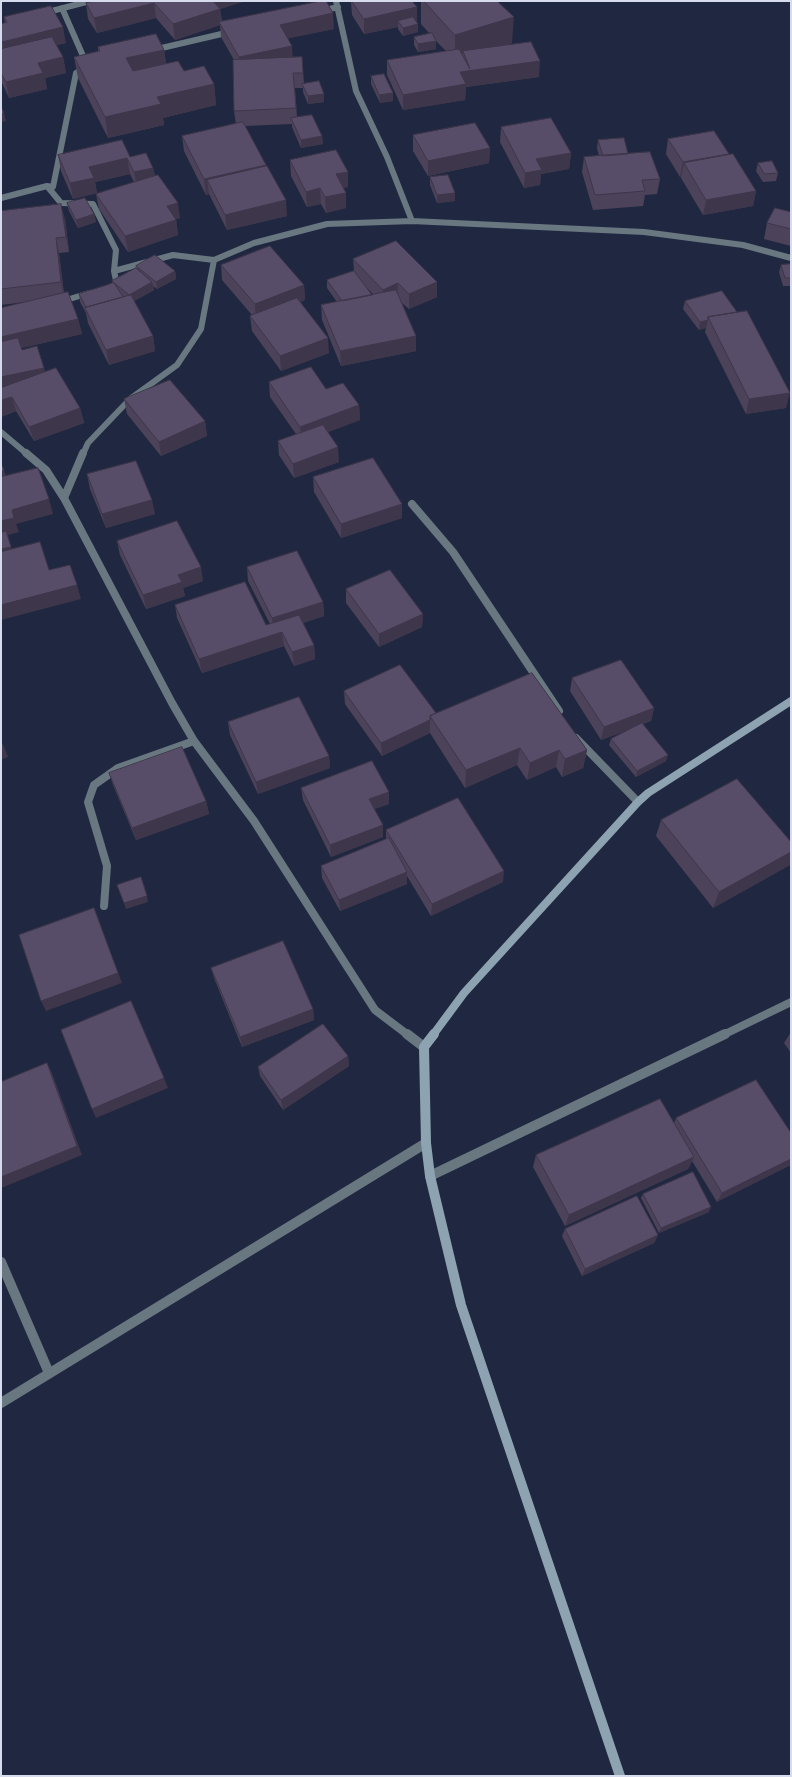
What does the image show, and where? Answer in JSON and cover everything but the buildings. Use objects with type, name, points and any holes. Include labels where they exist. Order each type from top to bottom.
[{"type":"street","points":[[39,15],[90,1]]},
{"type":"street","points":[[315,12],[337,4],[356,91],[387,157],[412,221]]},
{"type":"street","points":[[62,8],[88,65]]},
{"type":"street","points":[[148,51],[239,30]]},
{"type":"street","points":[[1,198],[47,186],[53,188],[76,73],[88,65],[95,64]]},
{"type":"street","points":[[47,186],[61,203],[93,204],[116,250],[114,271],[117,285],[102,289]]},
{"type":"street","points":[[114,271],[174,255],[214,260],[254,243],[327,224],[412,221],[644,232],[743,245],[791,258]]},
{"type":"street","points":[[64,498],[88,443],[130,399],[177,365],[201,329],[214,260]]},
{"type":"street","points":[[52,304],[95,291]]},
{"type":"street","points":[[1,432],[46,470],[64,498],[172,703],[194,741],[254,821],[375,1010],[424,1048]]},
{"type":"street","points":[[412,504],[453,552],[562,717]]},
{"type":"street","points":[[620,1776],[461,1305],[430,1176],[426,1143],[424,1048],[464,993],[638,802],[648,793],[791,701]]},
{"type":"street","points":[[571,730],[638,802]]},
{"type":"street","points":[[104,906],[107,866],[88,802],[94,785],[118,768],[194,741]]},
{"type":"street","points":[[430,1176],[791,1002]]},
{"type":"street","points":[[1,1403],[426,1143]]},
{"type":"street","points":[[1,1262],[49,1373]]}]
